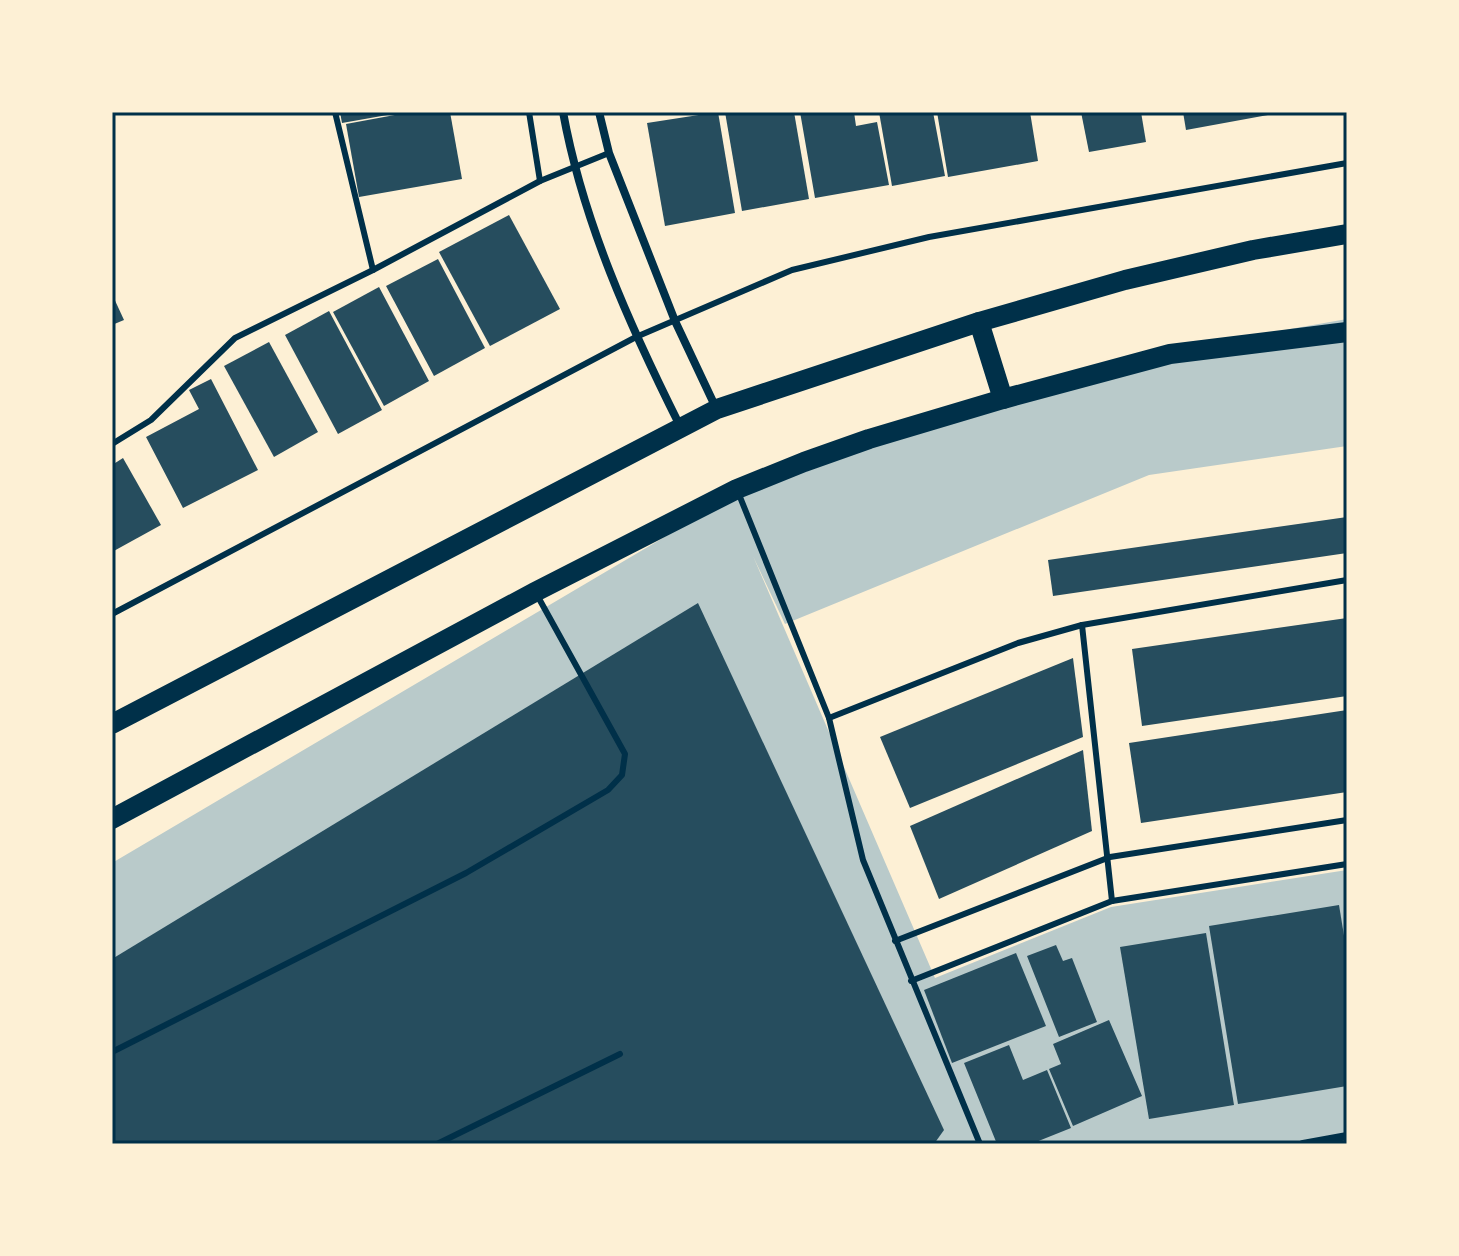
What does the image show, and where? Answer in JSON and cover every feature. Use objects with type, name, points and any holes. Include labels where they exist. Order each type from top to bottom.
[{"type":"main road","points":[[112,724],[717,409],[979,322],[1153,273],[1253,250],[1347,234]]},
{"type":"main road","points":[[979,322],[1003,399]]},
{"type":"main road","points":[[112,819],[535,592],[737,489],[869,439],[1170,354],[1347,332]]},
{"type":"street","points":[[563,112],[573,168],[636,337],[680,426]]},
{"type":"street","points":[[602,113],[609,153],[675,321],[717,409]]},
{"type":"street","points":[[1303,1144],[1347,1136]]},
{"type":"lane","points":[[335,112],[373,270]]},
{"type":"lane","points":[[529,112],[540,181]]},
{"type":"lane","points":[[112,444],[151,420],[235,338],[373,270],[540,181],[609,153]]},
{"type":"lane","points":[[112,614],[636,337],[792,270],[929,237],[1347,163]]},
{"type":"lane","points":[[737,489],[829,718],[863,860],[980,1144]]},
{"type":"lane","points":[[829,718],[1018,643],[1082,625],[1347,580]]},
{"type":"lane","points":[[112,1052],[466,873],[615,783],[622,775],[625,754],[535,592]]},
{"type":"lane","points":[[1082,625],[1110,857],[1112,901]]},
{"type":"lane","points":[[895,941],[1110,857],[1347,820]]},
{"type":"lane","points":[[911,981],[1112,901],[1347,864]]},
{"type":"lane","points":[[437,1144],[620,1054]]},
{"type":"shaded area","points":[[1347,319],[1347,446],[1149,475],[785,624],[753,556],[935,978],[1111,907],[1347,870],[1347,1144],[112,1144],[112,863],[729,499],[861,447],[1290,329]]},
{"type":"building","points":[[340,112],[393,112],[393,114],[342,123]]},
{"type":"building","points":[[411,112],[450,112],[462,179],[359,197],[346,124]]},
{"type":"building","points":[[718,112],[735,213],[665,226],[647,123]]},
{"type":"building","points":[[725,112],[794,112],[809,199],[742,211]]},
{"type":"building","points":[[800,112],[854,112],[856,126],[877,122],[889,185],[815,198]]},
{"type":"building","points":[[879,112],[933,112],[945,176],[892,186]]},
{"type":"building","points":[[937,112],[1030,112],[1038,161],[948,177]]},
{"type":"building","points":[[1081,112],[1141,112],[1146,142],[1089,152]]},
{"type":"building","points":[[1183,112],[1273,112],[1273,114],[1186,130]]},
{"type":"building","points":[[509,215],[560,309],[490,346],[439,252]]},
{"type":"building","points":[[438,259],[485,348],[434,376],[386,286]]},
{"type":"building","points":[[379,287],[429,381],[384,406],[333,312]]},
{"type":"building","points":[[112,294],[124,320],[112,325]]},
{"type":"building","points":[[329,311],[382,410],[338,434],[285,335]]},
{"type":"building","points":[[269,342],[318,432],[274,457],[224,366]]},
{"type":"building","points":[[211,379],[258,470],[183,508],[146,437],[199,409],[189,390]]},
{"type":"building","points":[[123,458],[161,525],[112,552],[112,465]]},
{"type":"building","points":[[1347,517],[1347,553],[1053,596],[1048,560]]},
{"type":"building","points":[[698,603],[944,1130],[934,1144],[112,1144],[112,959]]},
{"type":"building","points":[[1347,618],[1347,696],[1142,726],[1132,649]]},
{"type":"building","points":[[1073,658],[1083,737],[910,808],[880,737]]},
{"type":"building","points":[[1347,710],[1347,792],[1141,823],[1129,743]]},
{"type":"building","points":[[1083,750],[1092,831],[939,899],[910,826]]},
{"type":"building","points":[[1339,905],[1347,954],[1347,1086],[1238,1104],[1209,926]]},
{"type":"building","points":[[1206,933],[1234,1105],[1149,1119],[1120,947]]},
{"type":"building","points":[[1056,945],[1063,961],[1072,958],[1097,1022],[1059,1037],[1027,956]]},
{"type":"building","points":[[1016,953],[1046,1026],[952,1063],[924,990]]},
{"type":"building","points":[[1109,1020],[1142,1096],[1073,1126],[1049,1069],[1061,1064],[1053,1044]]},
{"type":"building","points":[[1009,1045],[1023,1080],[1047,1070],[1071,1128],[1031,1144],[997,1144],[964,1063]]}]
